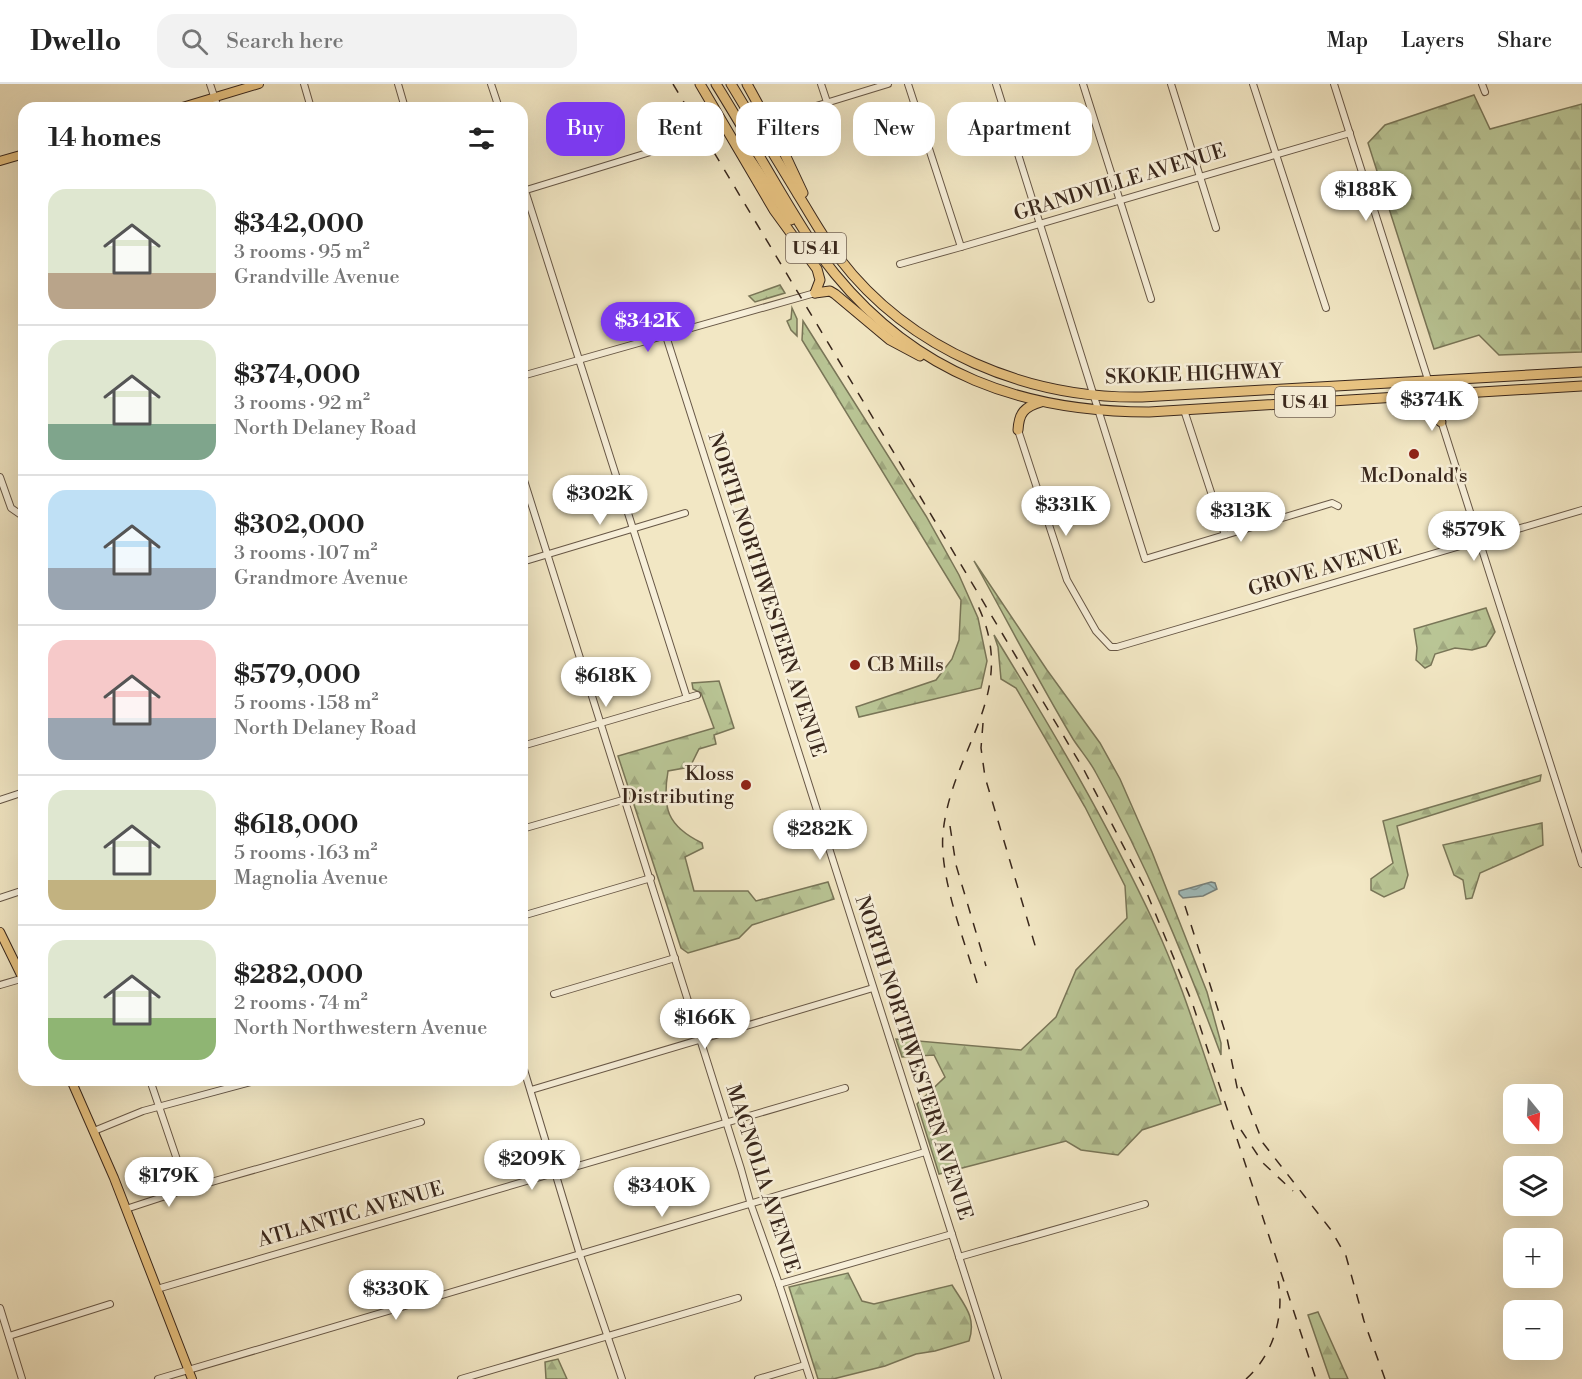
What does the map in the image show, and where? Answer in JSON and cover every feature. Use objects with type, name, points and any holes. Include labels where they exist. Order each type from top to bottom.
[{"type":"highway","points":[[700,84],[803,238],[834,273]]},
{"type":"highway","name":"SKOKIE HIGHWAY","points":[[716,84],[798,221],[834,273],[885,325],[915,348],[958,373],[1011,394],[1041,402],[1099,411],[1149,412],[1582,386]]},
{"type":"highway","name":"SKOKIE HIGHWAY","points":[[731,84],[826,241],[855,277],[909,326],[976,365],[1013,379],[1051,389],[1095,396],[1178,396],[1582,372]]},
{"type":"highway","points":[[747,84],[781,146],[826,241]]},
{"type":"highway","points":[[709,98],[774,210],[817,269],[820,280],[815,293],[830,291],[910,352],[958,373]]},
{"type":"highway","points":[[1396,397],[1424,407],[1441,422]]},
{"type":"highway","points":[[1018,430],[1018,418],[1022,411],[1041,402]]},
{"type":"main road","points":[[199,102],[259,84]]},
{"type":"main road","points":[[0,161],[18,156]]},
{"type":"main road","points":[[0,932],[18,967]]},
{"type":"main road","points":[[73,1086],[126,1209],[192,1379]]},
{"type":"street","points":[[210,84],[216,102]]},
{"type":"street","points":[[304,84],[309,102]]},
{"type":"street","points":[[398,84],[403,102]]},
{"type":"street","points":[[491,84],[497,102]]},
{"type":"street","points":[[822,84],[827,102],[888,84]]},
{"type":"street","points":[[908,84],[961,247]]},
{"type":"street","points":[[996,84],[1145,559],[1332,503],[1338,506]]},
{"type":"street","points":[[1083,84],[1151,299]]},
{"type":"street","points":[[1171,84],[1216,228]]},
{"type":"street","points":[[1253,84],[1326,308]]},
{"type":"street","points":[[1334,84],[1582,864]]},
{"type":"street","points":[[1482,84],[1485,92]]},
{"type":"street","name":"GRANDVILLE AVENUE","points":[[900,264],[1350,133]]},
{"type":"street","points":[[528,189],[637,156]]},
{"type":"street","points":[[528,202],[687,698]]},
{"type":"street","points":[[528,374],[815,293]]},
{"type":"street","name":"NORTH NORTHWESTERN AVENUE","points":[[666,336],[998,1379]]},
{"type":"street","points":[[1184,410],[1225,536]]},
{"type":"street","name":"GROVE AVENUE","points":[[1018,430],[1067,580],[1096,631],[1111,647],[1127,645],[1582,510]]},
{"type":"street","points":[[0,477],[11,508],[18,513]]},
{"type":"street","name":"MAGNOLIA AVENUE","points":[[528,492],[651,878],[751,1205],[810,1379]]},
{"type":"street","points":[[528,559],[685,513]]},
{"type":"street","points":[[528,744],[697,695]]},
{"type":"street","points":[[0,800],[18,794]]},
{"type":"street","points":[[528,827],[626,799]]},
{"type":"street","points":[[528,914],[651,878]]},
{"type":"street","points":[[0,898],[18,893]]},
{"type":"street","points":[[554,994],[675,958]]},
{"type":"street","points":[[0,985],[18,980]]},
{"type":"street","points":[[531,1090],[873,988]]},
{"type":"street","points":[[528,1081],[580,1255],[609,1335],[622,1379]]},
{"type":"street","points":[[152,1086],[187,1189]]},
{"type":"street","points":[[94,1131],[143,1111],[237,1086]]},
{"type":"street","name":"ATLANTIC AVENUE","points":[[157,1289],[846,1088]]},
{"type":"street","points":[[126,1209],[187,1189],[421,1122]]},
{"type":"street","points":[[158,1379],[925,1152]]},
{"type":"street","points":[[959,1257],[1145,1204]]},
{"type":"street","points":[[779,1284],[952,1234]]},
{"type":"street","points":[[461,1379],[738,1298]]},
{"type":"street","points":[[9,1336],[110,1304]]},
{"type":"street","points":[[0,1308],[22,1379]]},
{"type":"street","points":[[758,1379],[805,1365]]},
{"type":"green space","points":[[1474,95],[1490,129],[1582,104],[1582,352],[1499,355],[1479,335],[1434,349],[1368,143],[1385,125]]},
{"type":"green space","points":[[780,285],[785,293],[755,302],[749,296]]},
{"type":"green space","points":[[792,308],[797,319],[797,336],[787,321],[791,319]]},
{"type":"green space","points":[[803,321],[926,516],[959,575],[978,618],[987,661],[981,688],[859,717],[856,707],[936,680],[952,659],[959,640],[961,600],[802,340]]},
{"type":"green space","points":[[974,561],[1047,670],[1100,743],[1120,779],[1152,852],[1207,992],[1221,1043],[1221,1055],[1179,947],[1132,841],[1094,769],[1060,717]]},
{"type":"green space","points":[[1486,608],[1495,632],[1486,646],[1472,650],[1455,648],[1435,654],[1431,665],[1425,668],[1416,660],[1414,629]]},
{"type":"green space","points":[[994,635],[1079,777],[1137,887],[1174,969],[1221,1104],[1142,1130],[1118,1155],[1081,1150],[1066,1141],[939,1174],[917,1104],[945,1077],[934,1055],[902,1057],[896,1039],[1021,1050],[1056,1017],[1076,970],[1127,918],[1125,886],[1085,807],[1016,688],[1001,679],[998,647]]},
{"type":"green space","points":[[719,681],[734,728],[714,735],[716,744],[699,749],[690,767],[668,771],[666,784],[667,806],[674,823],[690,837],[702,843],[703,848],[685,857],[694,891],[748,891],[756,901],[828,882],[834,899],[752,925],[739,938],[688,953],[681,948],[618,756],[714,728],[701,693],[693,689],[692,683]]},
{"type":"green space","points":[[1541,775],[1540,781],[1397,826],[1408,875],[1404,888],[1384,897],[1371,890],[1371,879],[1393,863],[1383,821]]},
{"type":"green space","points":[[1542,823],[1543,845],[1480,873],[1472,898],[1466,899],[1463,880],[1454,875],[1443,845]]},
{"type":"green space","points":[[848,1273],[862,1301],[874,1304],[952,1285],[965,1305],[970,1318],[969,1341],[916,1354],[885,1366],[833,1379],[818,1379],[789,1287]]},
{"type":"green space","points":[[1318,1312],[1348,1379],[1330,1379],[1308,1315]]},
{"type":"green space","points":[[558,1359],[567,1379],[546,1379],[545,1362]]},
{"type":"water","points":[[1211,882],[1215,883],[1217,889],[1203,896],[1183,898],[1179,894],[1179,891]]},
{"type":"railway","points":[[673,84],[1084,770],[1144,886],[1192,1002],[1316,1379]]},
{"type":"railway","points":[[977,983],[949,888],[945,869],[943,833],[958,774],[987,694],[991,667],[989,638],[978,606]]},
{"type":"railway","points":[[983,723],[981,748],[985,777],[1037,952]]},
{"type":"railway","points":[[950,826],[956,865],[986,966]]},
{"type":"railway","points":[[1185,906],[1227,1038],[1239,1097]]},
{"type":"railway","points":[[1241,1087],[1263,1143],[1331,1230],[1346,1256],[1364,1321],[1385,1379]]},
{"type":"railway","points":[[1241,1130],[1263,1163],[1293,1191]]},
{"type":"railway","points":[[1246,1379],[1263,1358],[1275,1334],[1280,1308],[1278,1281]]},
{"type":"place","name":"McDonald's","points":[[1414,454]]},
{"type":"place","name":"CB Mills","points":[[855,665]]},
{"type":"place","name":"Kloss Distributing","points":[[746,785]]}]
